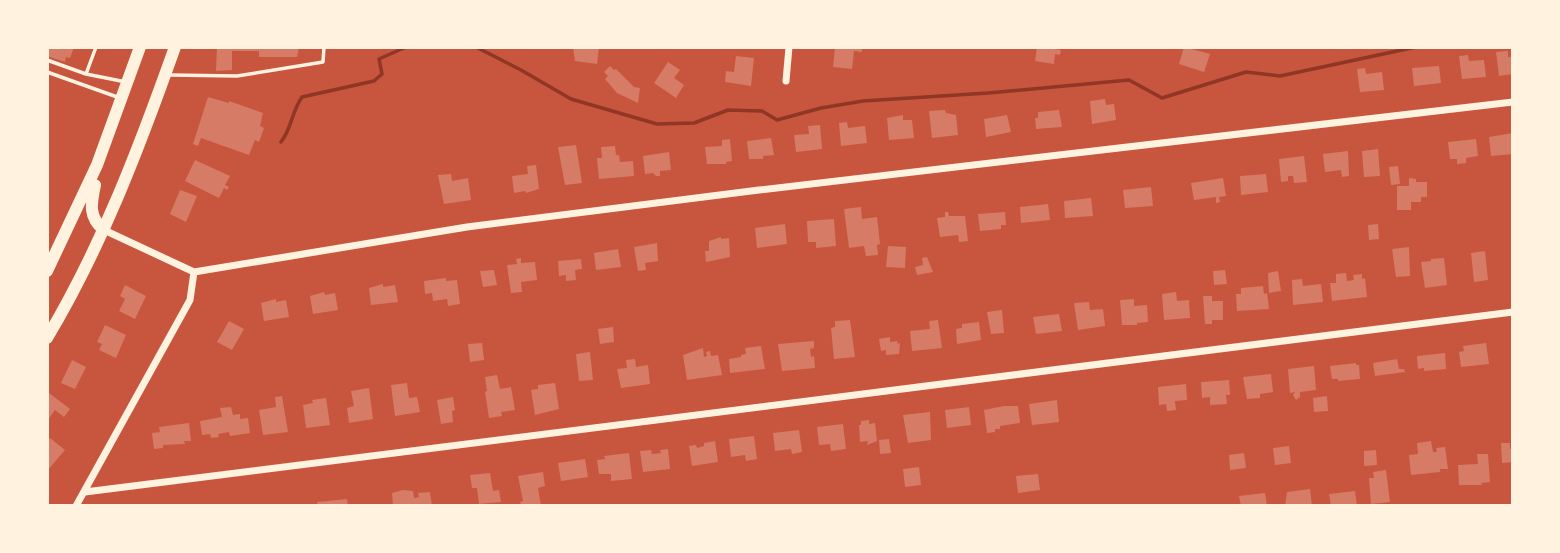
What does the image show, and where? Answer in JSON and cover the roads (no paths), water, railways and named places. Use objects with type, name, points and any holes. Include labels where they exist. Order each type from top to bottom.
[{"type":"main road","points":[[47,271],[80,205],[140,47]]},
{"type":"main road","points":[[47,338],[104,230],[137,154],[175,47]]},
{"type":"main road","points":[[104,230],[96,223],[90,208],[105,144]]},
{"type":"street","points":[[786,81],[789,47]]},
{"type":"street","points":[[104,230],[194,272],[467,227],[1513,102]]},
{"type":"street","points":[[76,506],[190,300],[194,272]]},
{"type":"street","points":[[85,492],[1513,312]]},
{"type":"lane","points":[[86,74],[96,47]]},
{"type":"lane","points":[[165,75],[237,76],[323,62],[324,47]]},
{"type":"lane","points":[[47,60],[86,74],[127,83]]},
{"type":"lane","points":[[47,72],[121,99]]},
{"type":"waterway","points":[[281,142],[302,97],[374,81],[382,74],[379,59],[406,47]]},
{"type":"waterway","points":[[476,47],[571,99],[657,124],[694,123],[728,110],[762,111],[777,120],[821,108],[863,101],[1129,80],[1162,98],[1246,72],[1280,76],[1416,47]]}]
